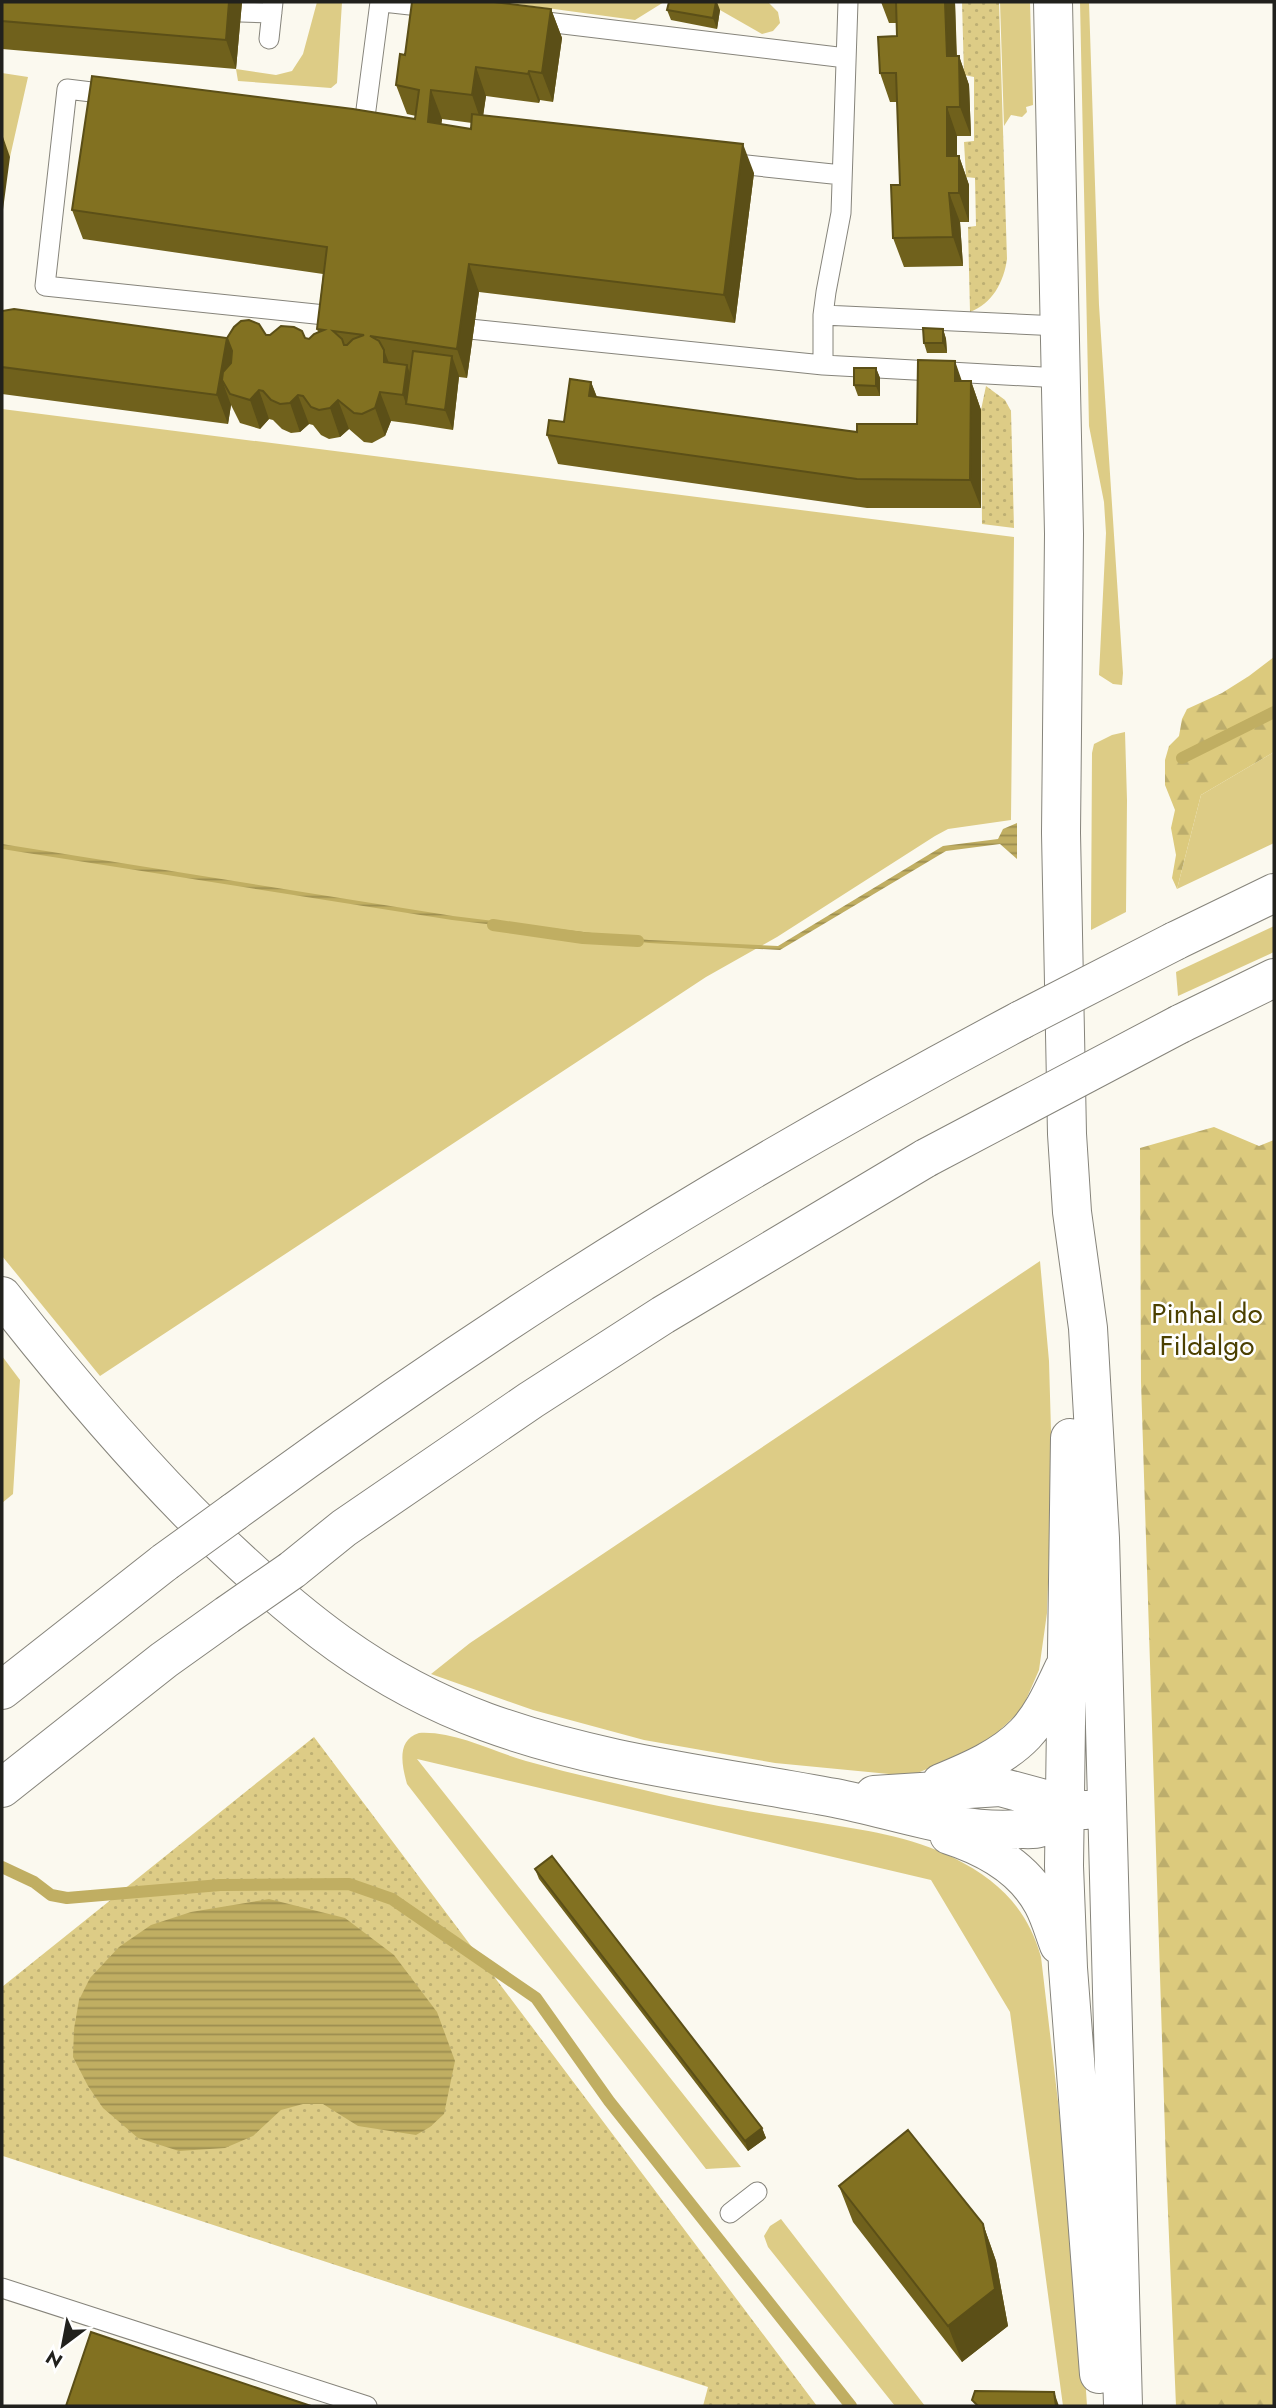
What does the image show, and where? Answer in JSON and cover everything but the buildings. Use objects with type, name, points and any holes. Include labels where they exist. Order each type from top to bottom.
[{"type":"main road","points":[[1053,2],[1064,534],[1061,897],[1072,1212],[1064,1810],[1068,1968],[1101,2406]]},
{"type":"main road","points":[[2,1690],[234,1511],[416,1383],[588,1270],[823,1129],[1021,1020],[1274,893]]},
{"type":"main road","points":[[2,1788],[153,1668],[292,1570],[344,1528],[531,1400],[663,1315],[926,1158],[1180,1024],[1274,978]]},
{"type":"main road","points":[[1072,1212],[1088,1328],[1100,1538],[1123,2406]]},
{"type":"main road","points":[[2,1296],[106,1424],[180,1504],[290,1608],[369,1666],[415,1692],[532,1736],[671,1770],[834,1798],[977,1830],[1039,1828],[1064,1810]]},
{"type":"main road","points":[[921,1791],[971,1770],[1001,1753],[1025,1734],[1046,1706],[1068,1660]]},
{"type":"main road","points":[[834,1798],[1000,1787],[1045,1799],[1064,1810],[1107,1811]]},
{"type":"main road","points":[[834,1798],[975,1844],[1015,1869],[1043,1903],[1068,1968]]},
{"type":"lane","points":[[391,128],[357,124],[381,2],[450,10]]},
{"type":"lane","points":[[823,365],[823,315],[841,213],[848,2]]},
{"type":"lane","points":[[241,12],[273,8],[269,39]]},
{"type":"lane","points":[[518,18],[846,58]]},
{"type":"lane","points":[[135,97],[67,89],[46,286],[365,319]]},
{"type":"lane","points":[[705,161],[842,175]]},
{"type":"lane","points":[[823,315],[1059,326]]},
{"type":"lane","points":[[434,326],[823,365],[1060,378]]},
{"type":"lane","points":[[730,2213],[757,2192]]},
{"type":"lane","points":[[2,2288],[367,2406]]},
{"type":"shaded area","points":[[317,2],[342,2],[337,83],[331,88],[238,81],[236,69],[276,75],[292,71],[303,54]]},
{"type":"shaded area","points":[[502,2],[664,2],[635,20]]},
{"type":"shaded area","points":[[706,2],[768,2],[778,12],[780,23],[773,31],[762,34]]},
{"type":"shaded area","points":[[962,2],[999,2],[1007,259],[996,291],[985,304],[970,312],[968,227],[976,226],[975,178],[966,177],[964,142],[974,141],[974,77],[964,75]]},
{"type":"shaded area","points":[[1000,2],[1030,2],[1033,105],[1026,107],[1027,112],[1022,117],[1011,115],[1004,126]]},
{"type":"shaded area","points":[[1080,2],[1089,2],[1099,305],[1122,685],[1113,684],[1099,675],[1106,533],[1104,502],[1089,426]]},
{"type":"shaded area","points":[[2,73],[28,77],[10,157],[2,156]]},
{"type":"shaded area","points":[[986,386],[1005,400],[1011,411],[1014,528],[982,524],[981,410]]},
{"type":"shaded area","points":[[2,409],[1014,537],[1011,820],[948,829],[935,836],[777,937],[706,977],[100,1376],[2,1256]]},
{"type":"shaded area","points":[[1125,732],[1126,912],[1091,930],[1092,753],[1094,744]]},
{"type":"shaded area","points":[[1274,752],[1274,843],[1177,889],[1201,795]]},
{"type":"shaded area","points":[[1017,823],[1017,859],[1000,844],[946,851],[780,950],[649,943],[452,920],[2,849],[2,844],[453,916],[649,940],[778,946],[943,846],[998,839],[1003,829]]},
{"type":"shaded area","points":[[1274,926],[1274,952],[1178,996],[1176,972]]},
{"type":"shaded area","points":[[1040,1261],[1049,1361],[1052,1466],[1047,1613],[1039,1670],[1022,1709],[998,1732],[971,1751],[910,1776],[775,1763],[644,1740],[533,1710],[431,1674],[470,1643]]},
{"type":"shaded area","points":[[2,1356],[20,1380],[13,1494],[2,1503]]},
{"type":"shaded area","points":[[419,1733],[459,1738],[526,1761],[665,1795],[904,1839],[954,1858],[984,1876],[1009,1898],[1028,1924],[1041,1957],[1078,2272],[1087,2406],[1063,2406],[1010,2012],[931,1880],[417,1759],[741,2167],[706,2169],[407,1784],[402,1754],[407,1741]]},
{"type":"shaded area","points":[[314,1737],[817,2406],[703,2406],[708,2387],[3,2156],[2,2159],[2,1987]]},
{"type":"shaded area","points":[[269,1899],[345,1918],[394,1955],[437,2012],[455,2061],[444,2114],[430,2127],[416,2135],[358,2126],[323,2104],[303,2104],[281,2110],[253,2136],[225,2148],[179,2151],[138,2138],[103,2108],[73,2057],[79,2000],[90,1978],[119,1947],[151,1925],[191,1912]]},
{"type":"shaded area","points":[[781,2219],[925,2406],[895,2406],[768,2247],[764,2236],[770,2226]]},
{"type":"green space","points":[[1274,657],[1274,752],[1201,795],[1177,889],[1172,878],[1176,855],[1171,828],[1175,810],[1165,785],[1165,760],[1169,746],[1179,736],[1187,709],[1222,693]]},
{"type":"green space","name":"Pinhal do Fildalgo","points":[[1214,1127],[1259,1146],[1274,1140],[1274,2406],[1176,2406],[1141,1382],[1140,1148]]},
{"type":"waterway","points":[[1182,758],[1274,712]]},
{"type":"waterway","points":[[493,925],[583,938],[638,941]]},
{"type":"waterway","points":[[2,1867],[34,1882],[51,1895],[67,1898],[220,1885],[349,1884],[392,1899],[536,1998],[609,2101],[851,2406]]}]
